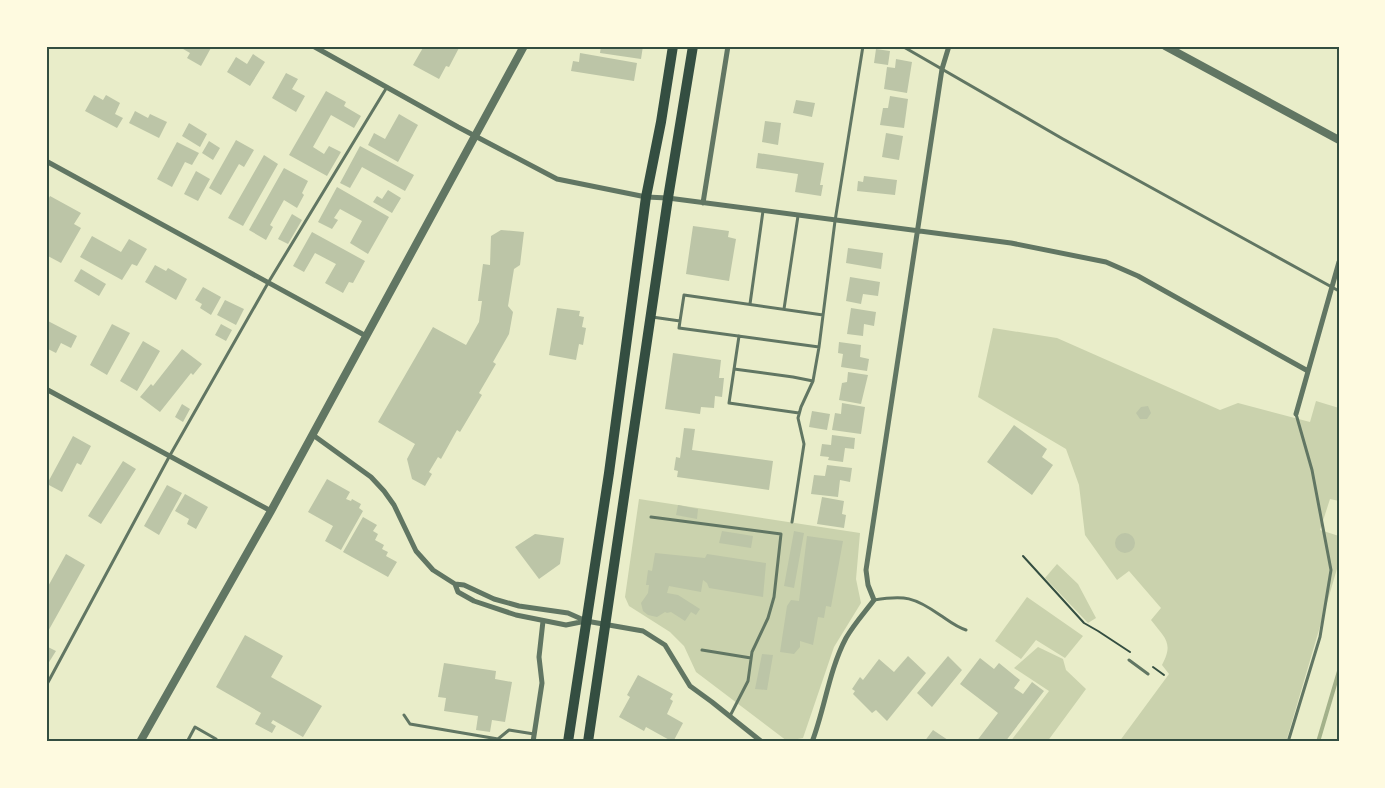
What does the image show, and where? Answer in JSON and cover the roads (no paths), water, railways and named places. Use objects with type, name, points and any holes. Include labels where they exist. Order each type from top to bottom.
[{"type":"main road","points":[[568,742],[609,473],[646,198],[673,46]]},
{"type":"main road","points":[[588,741],[668,198],[693,46]]},
{"type":"street","points":[[313,46],[556,179],[646,198],[668,198],[1010,243],[1106,262],[1138,276],[1308,371]]},
{"type":"street","points":[[140,742],[271,511],[524,46]]},
{"type":"street","points":[[703,203],[728,46]]},
{"type":"street","points":[[812,742],[818,727],[834,666],[846,637],[874,600],[868,585],[866,570],[942,69],[949,46]]},
{"type":"street","points":[[1165,46],[1339,140]]},
{"type":"street","points":[[46,161],[366,336]]},
{"type":"street","points":[[1296,414],[1339,262]]},
{"type":"street","points":[[46,389],[271,511]]},
{"type":"street","points":[[312,435],[371,477],[394,505],[416,551],[433,570],[455,584],[464,585],[494,599],[519,606],[568,613],[586,621],[643,631],[665,645],[690,686],[762,742]]},
{"type":"street","points":[[455,584],[458,592],[474,601],[516,615],[566,625],[586,621]]},
{"type":"street","points":[[533,742],[542,683],[539,657],[543,621]]},
{"type":"lane","points":[[792,522],[804,444],[799,424],[800,413],[813,381],[819,347],[863,46]]},
{"type":"lane","points":[[902,46],[1079,149],[1339,292]]},
{"type":"lane","points":[[46,686],[169,457],[268,283],[387,87]]},
{"type":"lane","points":[[750,304],[763,211]]},
{"type":"lane","points":[[784,309],[798,216]]},
{"type":"lane","points":[[819,347],[678,328],[684,295],[823,315]]},
{"type":"lane","points":[[651,317],[680,321]]},
{"type":"lane","points":[[739,336],[729,403],[800,413]]},
{"type":"lane","points":[[734,369],[813,381]]},
{"type":"lane","points":[[1288,742],[1320,636],[1331,570],[1312,470],[1296,414]]},
{"type":"lane","points":[[650,517],[781,534],[774,597],[768,618],[752,652],[748,681],[730,716]]},
{"type":"lane","points":[[874,600],[906,597],[919,602],[957,628],[966,630]]},
{"type":"lane","points":[[702,650],[751,658]]},
{"type":"lane","points":[[1129,660],[1148,674]]},
{"type":"lane","points":[[404,715],[410,724],[498,739],[509,730],[534,734]]},
{"type":"lane","points":[[187,742],[195,727],[216,739]]},
{"type":"lane","points":[[588,741],[602,742]]},
{"type":"waterway","points":[[1318,742],[1339,671]]}]
